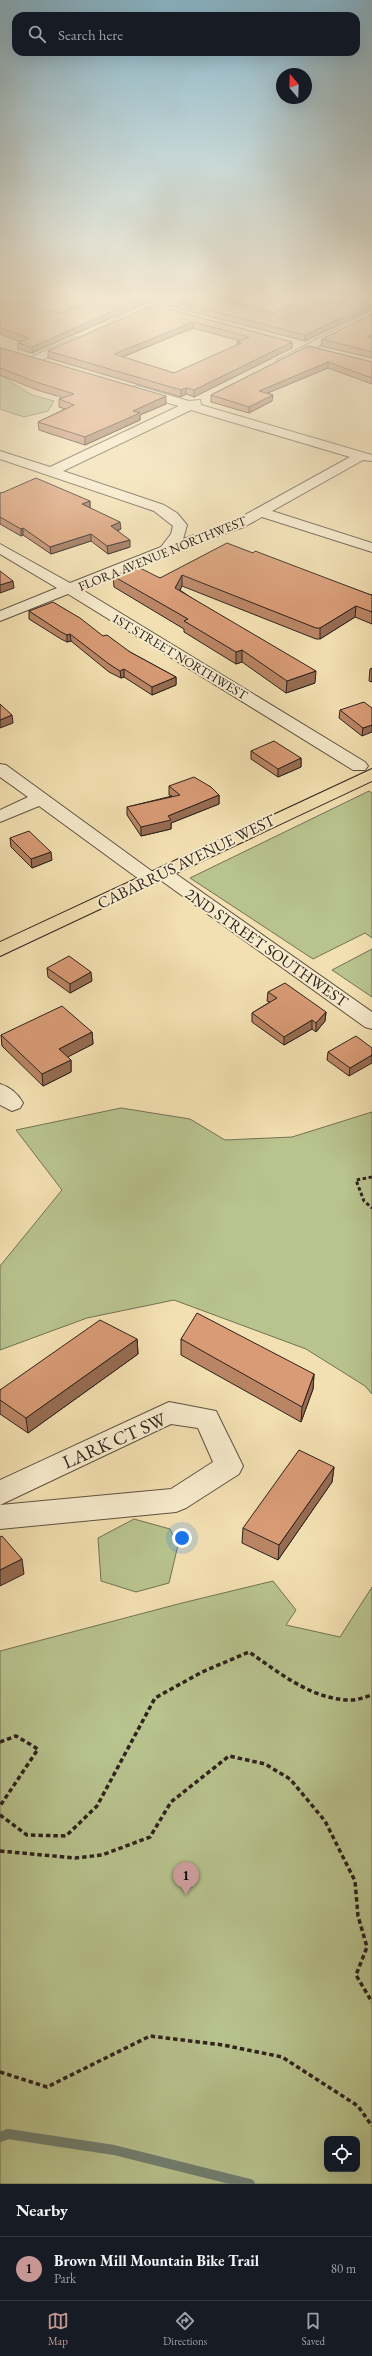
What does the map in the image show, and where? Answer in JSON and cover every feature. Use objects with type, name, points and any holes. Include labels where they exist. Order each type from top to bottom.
[{"type":"main road","name":"CABARRUS AVENUE WEST","points":[[0,950],[150,873],[368,766]]},
{"type":"main road","name":"CABARRUS AVENUE WEST","points":[[0,934],[150,873],[368,766]]},
{"type":"street","points":[[175,401],[366,458]]},
{"type":"street","points":[[51,472],[200,401]]},
{"type":"street","points":[[0,455],[159,508],[172,516],[180,525],[177,538],[166,550]]},
{"type":"street","name":"FLORA AVENUE NORTHWEST","points":[[0,616],[70,590],[166,550],[239,524],[366,458]]},
{"type":"street","points":[[261,512],[372,548]]},
{"type":"street","points":[[177,538],[194,540]]},
{"type":"street","name":"1ST STREET NORTHWEST","points":[[0,548],[368,766]]},
{"type":"street","name":"2ND STREET SOUTHWEST","points":[[0,769],[150,873],[371,1020]]},
{"type":"street","points":[[0,817],[41,798]]},
{"type":"street","name":"LARK CT SW","points":[[0,1493],[169,1413],[207,1419],[229,1466],[176,1500],[0,1517]]},
{"type":"path","points":[[372,1177],[356,1180],[364,1201],[372,1208]]},
{"type":"path","points":[[0,1815],[27,1835],[66,1836],[97,1806],[155,1698],[202,1672],[249,1652],[309,1690],[333,1698],[352,1700],[372,1695]]},
{"type":"path","points":[[0,1742],[16,1736],[38,1749],[0,1806]]},
{"type":"path","points":[[0,1851],[75,1858],[102,1855],[150,1837],[171,1802],[229,1756],[264,1764],[290,1779],[326,1821],[355,1881],[358,1916],[367,1947],[356,1975],[372,2002]]},
{"type":"path","points":[[0,2072],[47,2087],[150,2036],[223,2045],[282,2057],[358,2106],[372,2126]]},
{"type":"green space","points":[[0,401],[54,401],[48,411],[24,417],[0,409]]},
{"type":"green space","points":[[369,791],[372,793],[372,938],[365,933],[313,959],[190,878]]},
{"type":"green space","points":[[372,949],[372,997],[332,970]]},
{"type":"green space","points":[[121,1108],[190,1119],[225,1140],[292,1137],[372,1112],[372,1394],[365,1386],[306,1349],[174,1300],[87,1318],[0,1350],[0,1266],[62,1190],[16,1130]]},
{"type":"green space","points":[[134,1519],[170,1529],[178,1545],[169,1583],[136,1592],[101,1581],[98,1538]]},
{"type":"green space","points":[[273,1581],[296,1610],[286,1625],[340,1637],[372,1587],[372,2184],[0,2184],[0,1651],[182,1603]]},
{"type":"building","points":[[64,401],[155,401],[133,411],[140,413],[85,437],[38,422],[74,405]]},
{"type":"building","points":[[230,401],[261,401],[249,407]]},
{"type":"building","points":[[36,478],[90,501],[82,504],[120,522],[111,526],[130,540],[107,546],[91,534],[50,547],[23,528],[21,529],[0,517],[0,493]]},
{"type":"building","points":[[227,543],[253,553],[255,551],[371,595],[372,594],[372,612],[356,606],[320,628],[316,628],[182,575],[175,588],[316,671],[287,681],[242,650],[236,652],[184,621],[188,619],[113,576],[138,567],[160,578]]},
{"type":"building","points":[[0,571],[13,581],[0,585]]},
{"type":"building","points":[[53,602],[80,618],[103,636],[107,635],[130,652],[176,677],[152,687],[124,669],[120,671],[70,634],[67,635],[61,632],[29,611]]},
{"type":"building","points":[[364,702],[372,708],[372,725],[363,728],[340,710]]},
{"type":"building","points":[[0,704],[12,715],[0,720]]},
{"type":"building","points":[[274,741],[301,758],[278,769],[251,751]]},
{"type":"building","points":[[194,777],[211,787],[219,795],[168,816],[171,820],[141,827],[127,807],[180,795],[169,786]]},
{"type":"building","points":[[29,831],[51,852],[31,859],[10,838]]},
{"type":"building","points":[[69,956],[91,972],[70,984],[47,968]]},
{"type":"building","points":[[285,983],[326,1012],[316,1023],[312,1020],[284,1037],[252,1013],[277,998],[268,992]]},
{"type":"building","points":[[62,1006],[92,1032],[59,1049],[71,1060],[42,1074],[1,1035]]},
{"type":"building","points":[[356,1036],[372,1048],[372,1055],[350,1068],[328,1052]]},
{"type":"building","points":[[197,1313],[314,1374],[302,1407],[181,1339]]},
{"type":"building","points":[[100,1320],[137,1339],[26,1418],[0,1400],[0,1390]]},
{"type":"building","points":[[299,1450],[334,1467],[279,1545],[243,1528]]},
{"type":"building","points":[[2,1536],[22,1559],[0,1570],[0,1537]]},
{"type":"waterway","points":[[0,2137],[8,2134],[114,2150],[250,2184]]},
{"type":"place","name":"Brown Mill Mountain Bike Trail","points":[[186,1895]]}]
